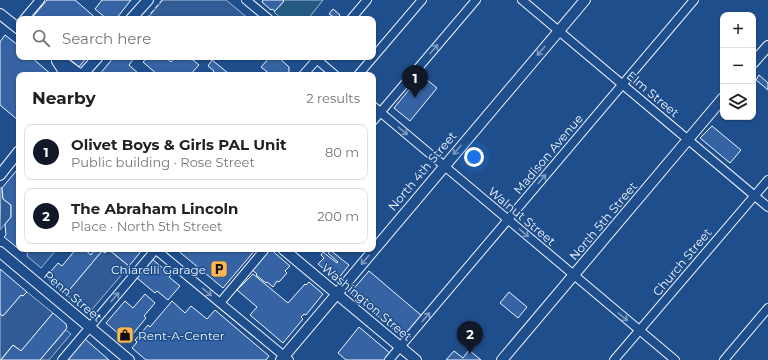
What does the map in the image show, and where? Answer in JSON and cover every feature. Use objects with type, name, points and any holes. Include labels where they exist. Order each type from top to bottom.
[{"type":"main road","points":[[134,16],[148,0]]},
{"type":"main road","name":"North 4th Street","points":[[376,247],[585,0]]},
{"type":"main road","points":[[0,14],[16,26]]},
{"type":"main road","points":[[756,60],[768,46]]},
{"type":"main road","points":[[57,60],[64,72]]},
{"type":"main road","points":[[59,60],[77,72]]},
{"type":"main road","points":[[84,72],[95,60]]},
{"type":"main road","name":"North 5th Street","points":[[502,360],[720,102]]},
{"type":"main road","points":[[0,174],[16,155]]},
{"type":"main road","name":"Penn Street","points":[[0,252],[129,360]]},
{"type":"main road","name":"Washington Street","points":[[287,252],[416,360]]},
{"type":"main road","name":"North 4th Street","points":[[285,359],[372,252]]},
{"type":"street","points":[[27,16],[40,0]]},
{"type":"street","points":[[246,0],[255,3],[266,16]]},
{"type":"street","points":[[354,16],[367,0]]},
{"type":"street","points":[[376,54],[422,0]]},
{"type":"street","points":[[376,117],[476,0]]},
{"type":"street","name":"Elm Street","points":[[522,0],[768,207]]},
{"type":"street","name":"Madison Avenue","points":[[389,360],[694,0]]},
{"type":"street","points":[[305,72],[314,60]]},
{"type":"street","points":[[318,60],[332,72]]},
{"type":"street","points":[[361,72],[371,60]]},
{"type":"street","name":"Walnut Street","points":[[376,109],[675,360]]},
{"type":"street","name":"Church Street","points":[[614,360],[768,180]]},
{"type":"street","points":[[62,360],[153,252]]},
{"type":"street","points":[[160,252],[285,359]]},
{"type":"street","points":[[220,303],[262,252]]},
{"type":"street","points":[[724,360],[768,308]]},
{"type":"shaded area","points":[[163,0],[226,0],[245,16],[150,16]]},
{"type":"shaded area","points":[[283,0],[323,0],[310,16],[279,16],[274,12],[284,1]]},
{"type":"shaded area","points":[[1,187],[3,199],[11,205],[11,217],[0,230]]},
{"type":"shaded area","points":[[28,252],[54,252],[41,268],[27,256]]},
{"type":"shaded area","points":[[101,252],[112,252],[129,266],[89,313],[66,294]]},
{"type":"shaded area","points":[[27,292],[53,313],[21,351],[13,345],[0,360],[0,314],[3,316],[21,295],[23,296]]},
{"type":"shaded area","points":[[66,330],[71,334],[49,360],[40,360]]},
{"type":"building","points":[[47,0],[75,0],[94,16],[34,16]]},
{"type":"building","points":[[102,0],[131,0],[118,16],[103,16],[95,9]]},
{"type":"building","points":[[263,0],[284,1],[275,11],[272,9],[271,10],[262,2]]},
{"type":"building","points":[[333,9],[340,15],[332,16],[329,14]]},
{"type":"building","points":[[5,35],[16,44],[16,60],[34,60],[48,72],[16,72],[16,118],[0,105],[0,42]]},
{"type":"building","points":[[71,60],[85,60],[79,67]]},
{"type":"building","points":[[112,60],[133,60],[129,65],[137,72],[102,72]]},
{"type":"building","points":[[145,60],[169,60],[171,62],[173,60],[193,60],[199,65],[193,72],[155,72],[143,62]]},
{"type":"building","points":[[212,60],[227,72],[213,72],[214,71],[208,66]]},
{"type":"building","points":[[267,60],[281,60],[289,67],[289,72],[267,72],[261,67]]},
{"type":"building","points":[[421,75],[437,88],[410,121],[394,108]]},
{"type":"building","points":[[759,75],[768,83],[768,90],[756,80]]},
{"type":"building","points":[[712,126],[741,150],[730,163],[700,138]]},
{"type":"building","points":[[16,171],[16,247],[4,237],[6,235],[5,224],[11,217],[11,205],[3,199],[2,188]]},
{"type":"building","points":[[74,252],[88,252],[91,255],[93,252],[101,252],[66,294],[46,277],[58,263],[62,266]]},
{"type":"building","points":[[112,252],[141,252],[129,266]]},
{"type":"building","name":"Chiarelli Garage","points":[[180,252],[253,252],[223,288]]},
{"type":"building","points":[[265,252],[274,252],[290,266],[285,271],[287,273],[279,282],[277,281],[273,287],[256,275],[257,274],[251,269]]},
{"type":"building","points":[[323,252],[337,263],[338,262],[328,253],[333,252],[349,265],[338,279],[318,264],[324,258],[321,255]]},
{"type":"building","points":[[152,259],[171,275],[169,277],[180,286],[168,300],[157,291],[155,293],[137,278]]},
{"type":"building","points":[[0,269],[27,292],[23,296],[21,295],[3,316],[0,314]]},
{"type":"building","points":[[369,271],[422,316],[403,337],[350,293]]},
{"type":"building","points":[[253,274],[288,303],[305,284],[306,285],[309,282],[323,294],[306,315],[304,314],[301,317],[303,319],[283,343],[250,315],[257,307],[237,290]]},
{"type":"building","points":[[509,292],[527,307],[518,318],[500,303]]},
{"type":"building","points":[[145,294],[155,303],[144,316],[146,318],[127,341],[106,323],[125,301],[133,308]]},
{"type":"building","points":[[172,301],[185,313],[191,306],[207,319],[215,310],[269,356],[266,360],[146,360],[132,348],[137,342],[135,340],[148,325],[150,327]]},
{"type":"building","points":[[53,313],[66,324],[67,328],[40,360],[1,360],[13,345],[21,351]]},
{"type":"building","points":[[359,327],[391,354],[386,360],[346,360],[338,353]]},
{"type":"building","points":[[85,339],[109,360],[67,360]]},
{"type":"building","points":[[469,350],[481,360],[446,360],[454,351],[463,358]]},
{"type":"fence","points":[[149,16],[162,0]]},
{"type":"place","name":"Olivet Boys & Girls PAL Unit","points":[[415,98]]},
{"type":"place","name":"Chiarelli Garage","points":[[219,269]]},
{"type":"place","name":"Rent-A-Center","points":[[125,335]]},
{"type":"place","name":"The Abraham Lincoln","points":[[470,354]]}]
